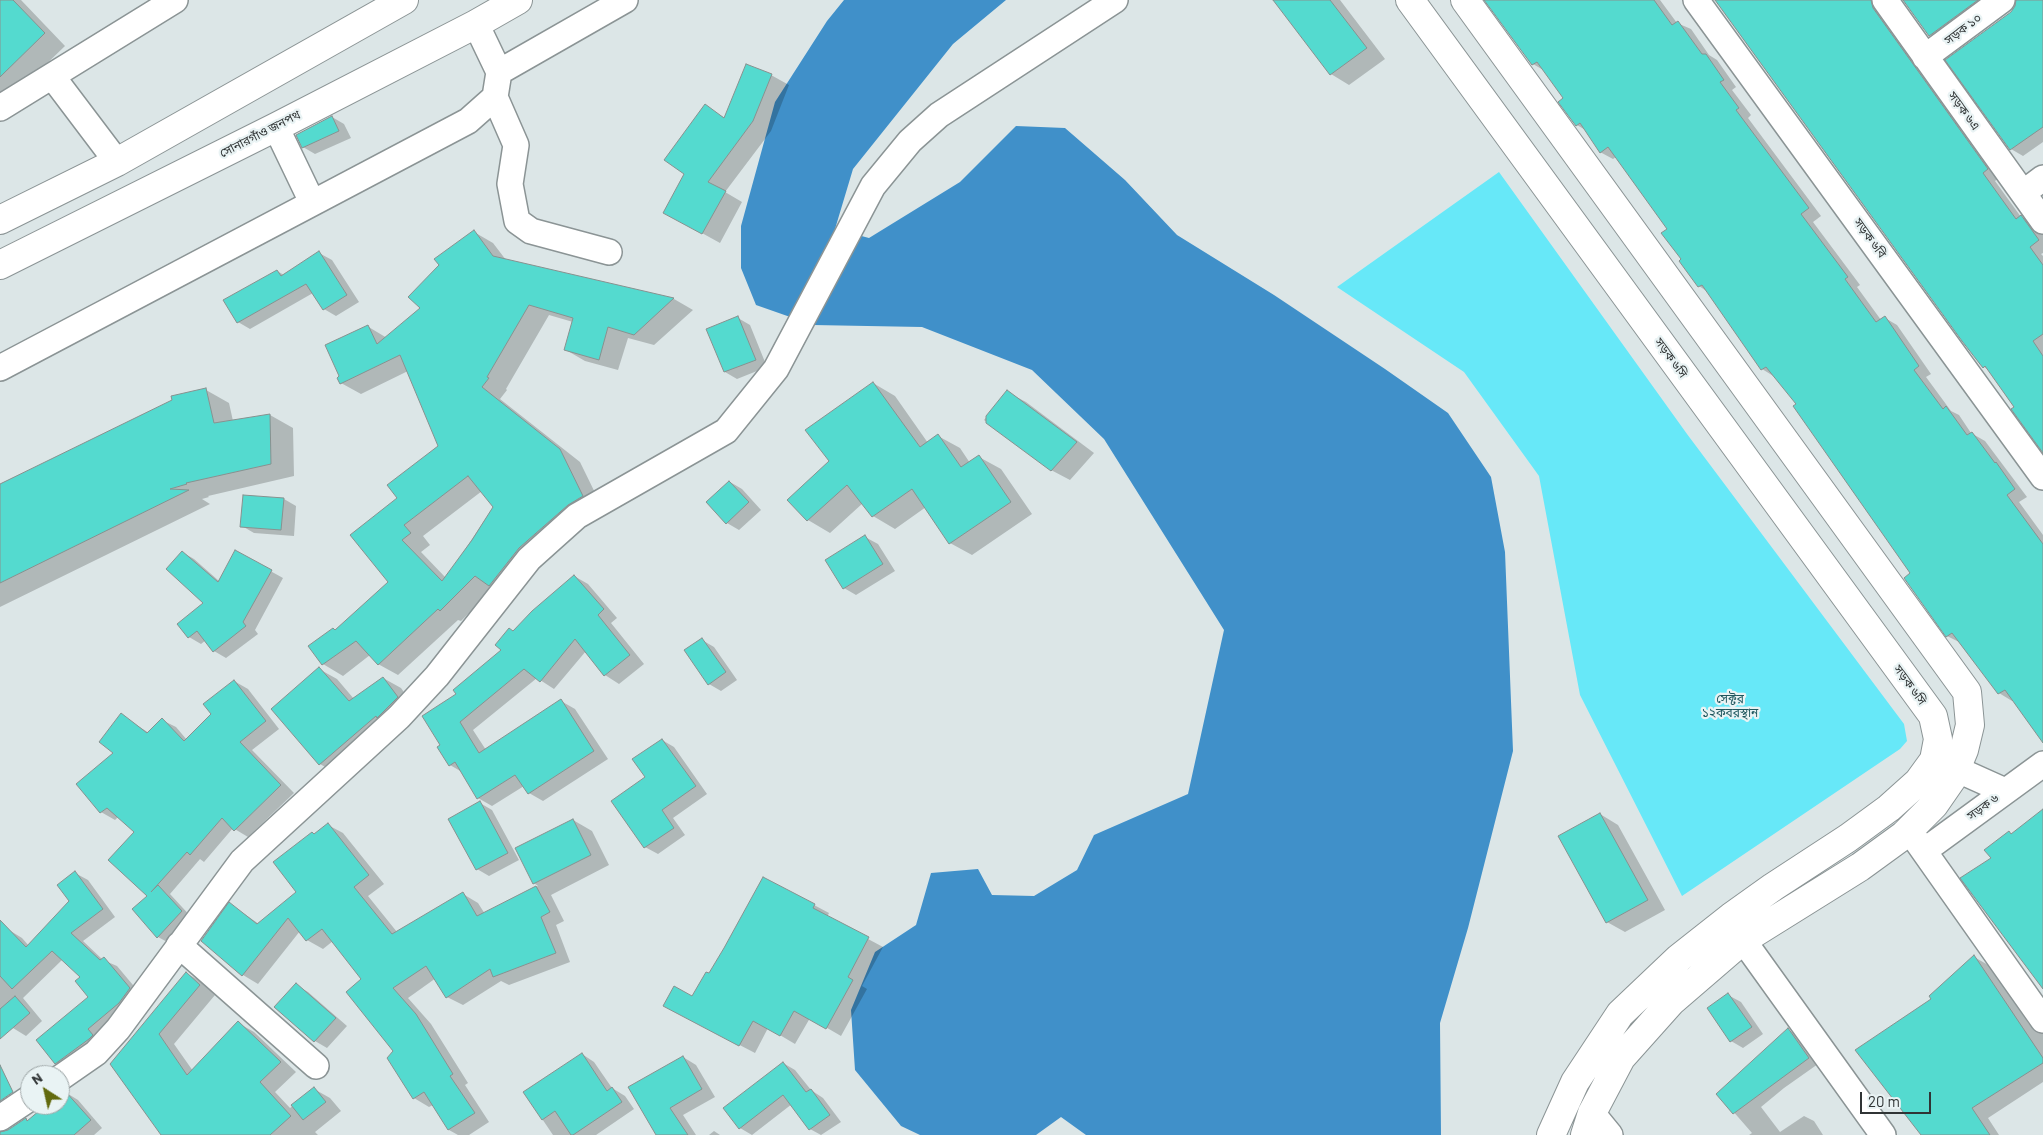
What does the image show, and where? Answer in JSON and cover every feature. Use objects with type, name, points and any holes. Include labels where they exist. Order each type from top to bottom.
[{"type":"street","points":[[0,108],[175,0]]},
{"type":"street","points":[[0,220],[117,162],[404,0]]},
{"type":"street","name":"সোনারগাঁও জনপথ","points":[[0,265],[276,127],[476,24],[518,0]]},
{"type":"street","points":[[499,72],[625,0]]},
{"type":"street","points":[[70,1071],[96,1053],[118,1029],[242,861],[399,717],[437,676],[529,558],[577,516],[726,431],[776,368],[873,186],[910,141],[939,115],[1115,0]]},
{"type":"street","name":"সড়ক ৬সি","points":[[1410,0],[1738,450],[1935,728]]},
{"type":"street","points":[[1465,0],[1967,692],[1970,725],[1966,741],[1952,779],[1934,805],[1917,840],[1860,867],[1743,940],[1671,1002],[1621,1058],[1589,1124],[1610,1135]]},
{"type":"street","name":"সড়ক ৬বি","points":[[1696,0],[2043,477]]},
{"type":"street","name":"সড়ক ৬এ","points":[[1885,0],[2043,221]]},
{"type":"street","name":"সড়ক ১০","points":[[1925,57],[2002,0]]},
{"type":"street","points":[[476,24],[499,72],[496,97],[516,145],[510,184],[517,221],[531,231],[609,252]]},
{"type":"street","points":[[52,76],[117,162]]},
{"type":"street","points":[[0,368],[468,121],[496,97]]},
{"type":"street","points":[[276,127],[312,202]]},
{"type":"street","points":[[2023,193],[2043,178]]},
{"type":"street","points":[[1738,450],[1774,425]]},
{"type":"street","points":[[1552,1135],[1575,1082],[1620,1014],[1679,958],[1731,917],[1848,838],[1889,808],[1918,782],[1934,760],[1935,728],[1966,741]]},
{"type":"street","name":"সড়ক ৬","points":[[1917,840],[2006,791],[2043,764]]},
{"type":"street","points":[[1956,769],[2006,791]]},
{"type":"street","points":[[1917,840],[2038,1004]]},
{"type":"street","points":[[1743,940],[1883,1135]]},
{"type":"street","points":[[179,945],[316,1066]]},
{"type":"street","points":[[0,1118],[20,1105]]},
{"type":"green space","name":"সেক্টর ১২কবরস্থান","points":[[1499,172],[1687,434],[1904,724],[1907,741],[1900,749],[1682,896],[1580,695],[1539,476],[1464,372],[1337,287]]},
{"type":"shaded area","points":[[844,0],[1006,0],[953,44],[853,169],[835,229],[869,238],[960,182],[1016,126],[1065,128],[1125,180],[1177,235],[1274,295],[1448,413],[1491,477],[1505,552],[1513,751],[1468,928],[1440,1023],[1441,1135],[1086,1135],[1061,1117],[1036,1135],[920,1135],[901,1126],[855,1070],[851,1010],[875,952],[916,925],[931,873],[978,869],[992,895],[1034,896],[1077,870],[1094,835],[1188,794],[1224,630],[1104,439],[1032,370],[922,327],[813,325],[756,305],[741,268],[741,226],[775,102],[827,21]]},
{"type":"building","points":[[0,0],[13,0],[45,33],[0,77]]},
{"type":"building","points":[[1273,0],[1330,0],[1367,48],[1330,75]]},
{"type":"building","points":[[1484,0],[1654,0],[1672,25],[1678,21],[1702,54],[1706,54],[1724,80],[1720,82],[1739,108],[1736,110],[1809,208],[1801,214],[1848,277],[1845,279],[1876,322],[1885,316],[1919,366],[1914,370],[1943,409],[1946,406],[1967,435],[1972,432],[1996,462],[2015,489],[2007,495],[2043,544],[2043,743],[2005,690],[1998,694],[1952,633],[1946,637],[1904,578],[1910,573],[1793,406],[1796,404],[1766,367],[1761,370],[1702,285],[1698,287],[1679,261],[1681,259],[1661,233],[1667,229],[1608,147],[1600,153],[1580,123],[1576,126],[1558,102],[1563,98],[1537,62],[1532,65]]},
{"type":"building","points":[[1715,0],[1871,0],[1873,8],[1988,169],[1983,173],[2016,219],[2021,215],[2039,240],[2030,247],[2043,265],[2043,334],[2033,341],[2043,356],[2043,453],[2011,409],[2014,407],[1985,366],[1983,368],[1962,341]]},
{"type":"building","points":[[1903,0],[1978,0],[1929,36]]},
{"type":"building","points":[[2016,0],[2043,0],[2043,127],[2010,150],[1945,60],[2011,12]]},
{"type":"building","points":[[746,64],[772,74],[753,121],[708,182],[726,191],[702,234],[663,213],[684,174],[664,160],[705,104],[724,118]]},
{"type":"building","points":[[332,116],[339,131],[302,148],[296,135]]},
{"type":"building","points":[[474,230],[493,256],[674,298],[634,335],[608,327],[599,360],[564,350],[573,318],[529,305],[487,377],[489,378],[482,387],[560,449],[583,496],[568,505],[519,548],[489,586],[475,576],[440,611],[438,609],[378,665],[356,641],[322,665],[308,646],[333,628],[335,630],[388,582],[350,535],[397,498],[387,485],[438,446],[400,355],[340,384],[337,378],[339,376],[325,345],[368,325],[377,344],[420,308],[408,297],[439,265],[434,259]],"holes":[[[468,476],[493,507],[442,581],[402,540],[411,533],[404,525]]]},
{"type":"building","points":[[319,251],[347,295],[323,310],[306,284],[237,323],[223,300],[277,270],[281,276]]},
{"type":"building","points":[[738,316],[756,360],[724,372],[706,329]]},
{"type":"building","points":[[873,382],[920,447],[938,434],[961,467],[979,455],[1011,502],[949,544],[912,489],[872,517],[847,485],[807,521],[787,500],[829,461],[805,430]]},
{"type":"building","points":[[206,388],[214,423],[270,414],[271,464],[186,483],[170,489],[189,490],[0,583],[0,484],[172,400],[171,396]]},
{"type":"building","points":[[1007,390],[1077,442],[1051,471],[986,423],[986,416]]},
{"type":"building","points":[[729,481],[749,502],[726,524],[706,502]]},
{"type":"building","points":[[243,495],[284,498],[281,530],[240,527]]},
{"type":"building","points":[[865,535],[883,564],[843,589],[825,560]]},
{"type":"building","points":[[235,550],[272,570],[243,622],[246,626],[213,652],[197,631],[188,638],[177,624],[203,603],[166,569],[182,551],[218,582]]},
{"type":"building","points":[[574,575],[604,609],[598,615],[630,655],[604,676],[575,639],[540,682],[524,669],[460,722],[479,753],[561,699],[594,751],[528,794],[515,775],[477,799],[455,762],[449,766],[437,747],[440,745],[422,716],[456,694],[453,690],[501,650],[495,645],[509,628],[513,631],[532,611]]},
{"type":"building","points":[[702,638],[726,672],[708,685],[684,650]]},
{"type":"building","points":[[319,667],[349,701],[383,677],[398,697],[377,718],[376,716],[319,765],[271,709]]},
{"type":"building","points":[[234,680],[266,721],[240,742],[281,785],[234,831],[222,818],[190,855],[187,852],[151,892],[158,885],[182,911],[157,938],[132,909],[147,896],[108,860],[134,832],[107,808],[100,813],[76,784],[113,753],[99,742],[121,713],[147,733],[162,718],[184,741],[211,714],[203,704]]},
{"type":"building","points":[[662,739],[696,786],[662,810],[674,828],[644,848],[611,801],[645,777],[632,759]]},
{"type":"building","points":[[480,801],[508,853],[476,870],[448,819]]},
{"type":"building","points":[[2043,809],[2043,989],[1960,878],[1991,858],[1984,850],[2009,831],[2011,834]]},
{"type":"building","points":[[1600,813],[1648,900],[1606,923],[1558,836]]},
{"type":"building","points":[[573,819],[591,855],[533,884],[515,848]]},
{"type":"building","points":[[328,823],[369,875],[354,887],[392,934],[463,892],[477,916],[536,886],[550,912],[541,917],[556,953],[493,977],[490,969],[446,998],[426,966],[393,988],[416,1014],[453,1074],[450,1076],[475,1113],[448,1130],[424,1092],[413,1099],[387,1058],[393,1051],[346,992],[361,979],[322,929],[306,941],[288,918],[242,976],[201,941],[229,902],[257,924],[296,892],[273,862],[312,832],[314,834]]},
{"type":"building","points":[[75,871],[103,909],[71,933],[100,960],[104,957],[130,988],[119,1003],[88,1029],[93,1035],[55,1064],[36,1040],[88,997],[75,981],[80,977],[52,951],[12,989],[0,976],[0,920],[26,947],[69,901],[57,885]]},
{"type":"building","points":[[763,877],[815,904],[813,908],[869,937],[848,977],[853,980],[826,1029],[794,1011],[780,1036],[753,1021],[739,1046],[663,1006],[674,986],[692,996],[706,972],[709,973],[724,948]]},
{"type":"building","points":[[1974,955],[2043,1058],[2043,1063],[1972,1108],[1990,1135],[1921,1135],[1855,1050],[1931,999],[1929,996]]},
{"type":"building","points":[[186,972],[200,985],[159,1034],[187,1075],[238,1021],[281,1062],[260,1082],[291,1116],[270,1135],[161,1135],[110,1064]]},
{"type":"building","points":[[296,983],[336,1018],[314,1042],[274,1007]]},
{"type":"building","points":[[1728,993],[1752,1027],[1730,1042],[1707,1008]]},
{"type":"building","points":[[15,996],[30,1013],[0,1039],[0,1009]]},
{"type":"building","points":[[1788,1028],[1809,1058],[1733,1114],[1716,1094]]},
{"type":"building","points":[[582,1053],[607,1091],[612,1087],[622,1102],[571,1135],[555,1111],[542,1120],[523,1092]]},
{"type":"building","points":[[683,1056],[702,1089],[670,1108],[688,1135],[656,1135],[628,1087]]},
{"type":"building","points":[[783,1062],[806,1092],[811,1089],[830,1115],[809,1130],[783,1095],[739,1129],[723,1108]]},
{"type":"building","points":[[0,1065],[13,1092],[0,1101]]},
{"type":"building","points":[[314,1087],[326,1102],[303,1120],[291,1105]]},
{"type":"building","points":[[70,1097],[91,1120],[74,1135],[0,1135],[0,1132],[8,1130],[26,1118],[27,1121],[34,1115],[70,1115]]}]
